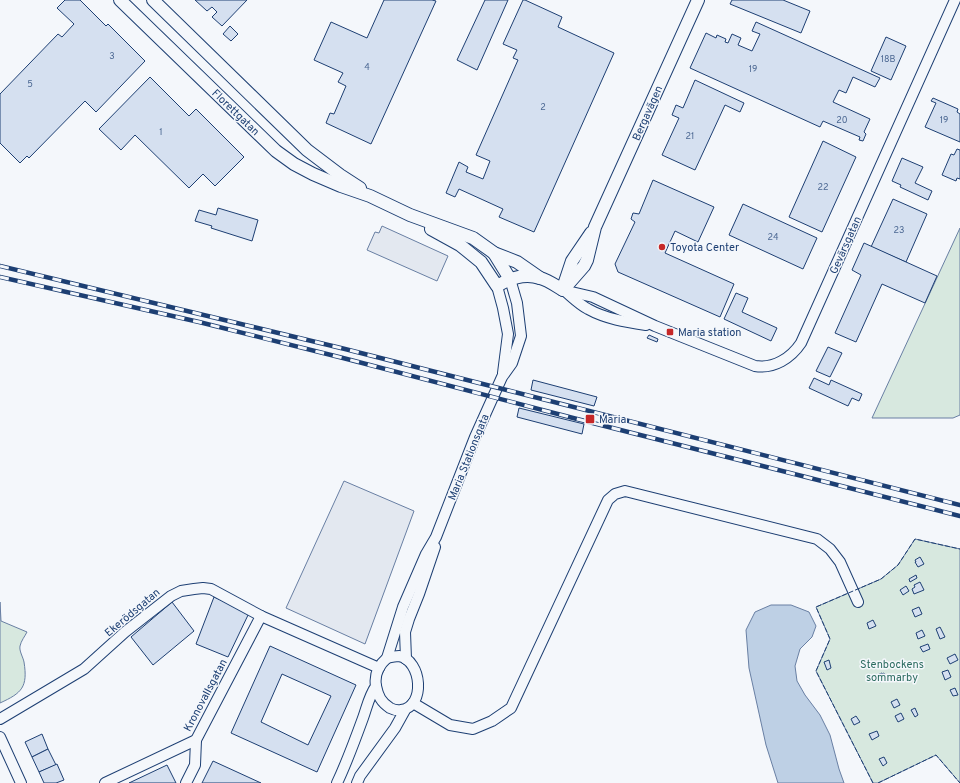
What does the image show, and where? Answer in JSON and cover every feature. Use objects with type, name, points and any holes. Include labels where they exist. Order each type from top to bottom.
[{"type":"street","name":"Florettgatan","points":[[120,0],[276,151],[294,164],[313,174],[370,196],[410,215],[473,238],[494,253],[517,262],[540,278]]},
{"type":"street","name":"Florettgatan","points":[[153,0],[307,150],[370,196]]},
{"type":"street","name":"Bergavägen","points":[[563,290],[572,261],[595,227],[698,0]]},
{"type":"street","name":"Gevärsgatan","points":[[497,286],[510,279],[529,275],[540,278],[563,290],[588,309],[604,316],[627,322],[655,326],[755,366],[768,366],[789,357],[801,342],[955,0]]},
{"type":"street","name":"Florettgatan","points":[[410,215],[436,232],[460,245],[481,262]]},
{"type":"street","name":"Maria Stationsgata","points":[[337,783],[346,763],[372,692],[376,686],[376,674],[382,663],[387,658],[403,607],[426,554],[436,537],[475,437],[502,377],[512,363],[521,336],[517,303],[510,279],[494,253]]},
{"type":"street","name":"Maria Stationsgata","points":[[481,262],[497,286],[508,334],[502,377]]},
{"type":"street","points":[[357,783],[360,776],[395,728],[405,710],[413,703],[450,724],[473,729],[492,721],[512,708],[608,500],[615,494],[625,491],[816,539],[830,549],[840,562],[858,602]]},
{"type":"street","name":"Maria Stationsgata","points":[[413,703],[417,695],[418,682],[415,670],[406,659],[404,632],[435,548],[436,537]]},
{"type":"street","name":"Ekerödsgatan","points":[[0,719],[84,669],[126,632],[171,596],[181,591],[203,588],[212,589],[261,616],[379,668]]},
{"type":"street","name":"Kronovallsgatan","points":[[105,783],[196,740],[261,616]]},
{"type":"street","points":[[387,658],[400,656],[406,659]]},
{"type":"street","points":[[376,686],[379,699],[386,706],[392,710],[405,710]]},
{"type":"street","points":[[0,737],[21,783]]},
{"type":"street","points":[[186,783],[195,766],[196,740]]},
{"type":"green space","points":[[960,228],[960,415],[953,418],[872,418]]},
{"type":"green space","name":"Stenbockens sommarby","points":[[915,539],[960,549],[960,783],[936,755],[878,783],[873,783],[816,671],[830,639],[816,607],[881,579],[898,565]]},
{"type":"green space","points":[[0,602],[1,621],[27,632],[20,646],[25,671],[24,683],[22,688],[14,696],[0,703]]},
{"type":"shaded area","points":[[382,226],[448,256],[437,281],[367,250],[375,232],[379,233]]},
{"type":"shaded area","points":[[344,481],[414,511],[365,644],[286,608]]},
{"type":"water","points":[[771,605],[791,605],[809,612],[816,626],[812,637],[800,649],[795,666],[797,681],[805,695],[820,715],[830,735],[844,783],[778,783],[766,745],[749,668],[746,630],[755,612]]},
{"type":"building","points":[[65,0],[80,0],[106,26],[108,24],[145,61],[96,112],[85,101],[29,158],[27,156],[20,163],[0,143],[0,94],[58,34],[62,37],[74,24],[57,8]]},
{"type":"building","points":[[195,0],[247,0],[222,26],[212,17],[217,12],[212,7],[207,11]]},
{"type":"building","points":[[384,0],[436,1],[371,144],[326,123],[330,113],[334,114],[346,86],[338,82],[343,73],[314,60],[331,22],[367,38]]},
{"type":"building","points":[[485,0],[508,0],[477,70],[457,60]]},
{"type":"building","points":[[523,0],[562,17],[558,27],[614,53],[534,232],[499,217],[503,209],[459,189],[455,197],[446,193],[459,162],[468,167],[466,172],[483,179],[490,161],[476,155],[518,60],[513,58],[517,50],[503,44]]},
{"type":"building","points":[[732,0],[783,0],[810,11],[801,33],[730,4]]},
{"type":"building","points":[[756,22],[880,78],[875,87],[853,77],[846,93],[839,90],[833,102],[870,119],[864,132],[866,134],[863,141],[859,140],[860,137],[823,121],[820,127],[690,68],[706,33],[716,38],[717,35],[726,39],[725,42],[728,43],[732,34],[741,38],[738,45],[752,51],[760,34],[752,31]]},
{"type":"building","points":[[230,26],[238,34],[231,41],[223,34]]},
{"type":"building","points":[[886,37],[906,46],[891,80],[871,71]]},
{"type":"building","points":[[150,77],[189,116],[196,109],[244,157],[215,186],[203,174],[189,188],[135,135],[121,150],[99,129]]},
{"type":"building","points":[[695,80],[744,103],[740,112],[725,105],[695,170],[662,155],[679,118],[672,115],[676,105],[683,108]]},
{"type":"building","points":[[933,98],[958,109],[957,112],[960,114],[960,142],[925,127],[936,103],[931,101]]},
{"type":"building","points":[[823,141],[856,157],[822,232],[789,217]]},
{"type":"building","points":[[957,149],[960,150],[960,179],[957,178],[956,181],[942,175],[951,154],[954,155]]},
{"type":"building","points":[[902,158],[923,167],[915,183],[932,191],[928,200],[900,187],[901,185],[892,181]]},
{"type":"building","points":[[653,180],[714,207],[698,242],[675,231],[665,253],[734,284],[720,317],[618,272],[615,264],[635,222],[631,219],[633,213],[639,214]]},
{"type":"building","points":[[893,199],[927,214],[906,262],[871,247]]},
{"type":"building","points":[[743,204],[817,238],[803,269],[729,235]]},
{"type":"building","points":[[218,208],[258,220],[252,241],[211,228],[212,226],[195,221],[199,210],[216,215]]},
{"type":"building","points":[[864,243],[937,276],[925,303],[882,284],[856,342],[835,333],[861,275],[852,270]]},
{"type":"building","points":[[736,293],[748,298],[742,312],[777,328],[771,341],[724,319]]},
{"type":"building","points":[[649,335],[658,339],[657,342],[647,338]]},
{"type":"building","points":[[828,347],[842,353],[830,377],[816,371]]},
{"type":"building","points":[[814,378],[829,385],[831,380],[862,394],[859,401],[852,398],[848,406],[809,388]]},
{"type":"building","points":[[533,380],[597,397],[594,406],[531,390]]},
{"type":"building","points":[[519,408],[584,424],[582,434],[517,417]]},
{"type":"building","points":[[920,557],[924,564],[918,567],[915,560]]},
{"type":"building","points":[[916,575],[917,578],[910,582],[909,579]]},
{"type":"building","points":[[920,582],[924,590],[914,594],[912,589],[915,587],[914,585]]},
{"type":"building","points":[[906,586],[909,591],[903,595],[900,590]]},
{"type":"building","points":[[214,597],[249,613],[228,657],[196,644]]},
{"type":"building","points":[[172,602],[194,631],[153,665],[131,637]]},
{"type":"building","points":[[919,607],[922,614],[915,617],[912,610]]},
{"type":"building","points":[[873,620],[876,626],[869,629],[867,623]]},
{"type":"building","points":[[940,627],[945,637],[940,639],[936,629]]},
{"type":"building","points":[[922,630],[925,636],[918,639],[916,633]]},
{"type":"building","points":[[928,644],[930,649],[923,652],[920,647]]},
{"type":"building","points":[[270,646],[356,685],[317,772],[231,733]],"holes":[[[282,674],[331,696],[308,745],[261,722]]]},
{"type":"building","points":[[955,654],[958,660],[950,664],[947,658]]},
{"type":"building","points":[[829,660],[831,668],[827,670],[824,662]]},
{"type":"building","points":[[948,670],[951,677],[945,680],[942,672]]},
{"type":"building","points":[[884,673],[886,678],[880,682],[877,675]]},
{"type":"building","points":[[955,688],[958,695],[953,696],[950,690]]},
{"type":"building","points":[[897,699],[900,705],[894,708],[891,702]]},
{"type":"building","points":[[915,708],[918,715],[915,717],[911,710]]},
{"type":"building","points":[[901,713],[904,719],[898,722],[895,716]]},
{"type":"building","points":[[856,716],[860,722],[854,725],[851,719]]},
{"type":"building","points":[[877,731],[879,736],[872,740],[869,734]]},
{"type":"building","points":[[42,734],[48,749],[32,757],[25,742]]},
{"type":"building","points":[[48,749],[56,765],[39,772],[32,757]]},
{"type":"building","points":[[884,757],[887,763],[883,766],[879,759]]},
{"type":"building","points":[[213,761],[261,783],[202,783]]},
{"type":"building","points":[[57,764],[64,780],[56,783],[44,783],[39,772]]},
{"type":"building","points":[[167,765],[176,783],[129,783]]},
{"type":"railway","points":[[0,266],[345,349],[960,505]]},
{"type":"railway","points":[[0,277],[199,322],[960,516]]},
{"type":"fence","points":[[873,783],[816,671],[830,639],[816,607],[881,579],[898,565],[915,539],[960,549]]},
{"type":"fence","points":[[878,783],[936,755],[960,783]]},
{"type":"place","name":"Toyota Center","points":[[662,247]]},
{"type":"place","name":"Maria station","points":[[670,332]]},
{"type":"place","name":"Maria","points":[[590,419]]}]
